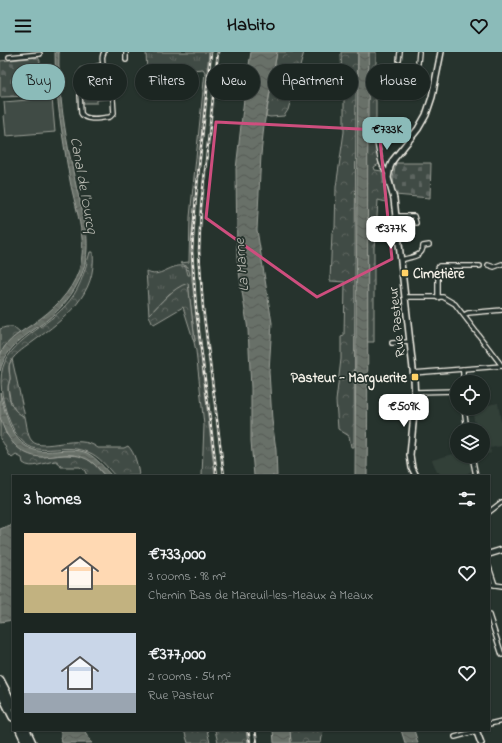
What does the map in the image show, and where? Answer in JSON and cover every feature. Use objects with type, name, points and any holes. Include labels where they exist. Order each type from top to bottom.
[{"type":"highway","points":[[0,680],[12,703]]},
{"type":"highway","points":[[0,691],[12,715]]},
{"type":"highway","points":[[20,731],[26,743]]},
{"type":"highway","points":[[26,731],[32,743]]},
{"type":"street","points":[[103,64],[102,56],[104,52]]},
{"type":"street","points":[[126,52],[126,60]]},
{"type":"street","points":[[399,60],[400,52]]},
{"type":"street","points":[[418,63],[419,52]]},
{"type":"street","points":[[377,143],[382,164],[385,171],[388,173],[393,160],[410,140],[428,110],[441,52]]},
{"type":"street","points":[[9,57],[37,54]]},
{"type":"street","points":[[103,65],[111,80],[114,113],[110,117],[86,119],[81,113],[79,75],[83,70],[103,65]]},
{"type":"street","name":"Rue Pasteur","points":[[388,173],[394,199],[415,392],[410,455],[412,468],[416,475]]},
{"type":"street","points":[[415,211],[414,216],[416,223]]},
{"type":"street","points":[[396,216],[414,216]]},
{"type":"street","points":[[401,260],[420,254],[423,250],[423,246],[430,245]]},
{"type":"street","points":[[488,265],[494,267],[502,264]]},
{"type":"street","points":[[438,298],[438,268],[440,266],[480,266]]},
{"type":"street","points":[[405,297],[443,297],[455,304],[502,366]]},
{"type":"street","points":[[464,315],[468,313],[502,310]]},
{"type":"street","points":[[392,343],[410,342]]},
{"type":"street","points":[[413,373],[502,366]]},
{"type":"street","points":[[463,369],[463,375]]},
{"type":"street","points":[[415,392],[450,391]]},
{"type":"street","points":[[473,463],[476,475]]},
{"type":"street","points":[[490,511],[502,502]]},
{"type":"street","points":[[490,554],[502,550]]},
{"type":"street","points":[[490,569],[495,585]]},
{"type":"street","points":[[490,584],[502,586]]},
{"type":"street","points":[[490,618],[502,655]]},
{"type":"street","points":[[490,724],[502,720]]},
{"type":"street","points":[[455,737],[476,731],[481,743]]},
{"type":"highlighted area","points":[[216,122],[379,130],[392,259],[317,297],[206,218]]},
{"type":"shaded area","points":[[209,52],[220,52],[219,64],[208,64]]},
{"type":"shaded area","points":[[207,73],[207,100],[215,100],[202,229],[201,266],[225,475],[215,475],[192,280],[191,243]]},
{"type":"shaded area","points":[[498,403],[502,427],[502,446],[490,448],[490,423],[475,423],[473,415],[490,415],[490,405]]},
{"type":"shaded area","points":[[450,455],[450,463],[472,463],[473,470],[466,475],[440,475],[439,472],[437,472],[432,460]]},
{"type":"green space","points":[[146,52],[209,52],[191,243],[192,280],[215,475],[202,475],[204,425],[188,283],[169,294],[149,315],[146,271],[156,274],[176,266],[181,266],[186,267],[188,275],[190,275],[188,267],[180,263],[189,262],[190,217],[205,72],[203,69],[199,69],[199,64],[147,64]]},
{"type":"green space","points":[[277,52],[304,52],[301,64],[275,64]]},
{"type":"green space","points":[[341,52],[358,52],[358,64],[341,64]]},
{"type":"green space","points":[[369,52],[376,52],[376,64],[369,64]]},
{"type":"green space","points":[[38,57],[40,61],[40,64],[12,64],[12,97],[0,97],[0,61]]},
{"type":"green space","points":[[52,100],[55,132],[6,136],[4,102]]},
{"type":"green space","points":[[83,100],[97,100],[97,103],[83,103]]},
{"type":"green space","points":[[269,100],[291,100],[288,110],[284,116],[266,116]]},
{"type":"green space","points":[[344,100],[356,100],[354,447],[351,447],[349,436],[338,429],[336,401],[341,359],[341,337],[344,336],[345,282],[330,281],[332,233],[335,228],[336,187],[344,132]]},
{"type":"green space","points":[[367,100],[376,100],[376,144],[379,164],[374,167],[375,170],[382,171],[386,202],[378,200],[374,247],[374,342],[367,342]]},
{"type":"green space","points":[[396,163],[431,163],[430,198],[395,195],[393,178]]},
{"type":"green space","points":[[90,252],[93,252],[93,267],[90,281],[77,304],[57,323],[18,353],[10,363],[10,379],[8,385],[9,398],[14,409],[25,417],[29,436],[32,441],[37,444],[44,445],[81,442],[98,448],[124,448],[128,446],[133,452],[136,460],[139,475],[114,475],[96,456],[82,450],[37,449],[28,446],[21,440],[15,431],[3,400],[1,380],[3,367],[8,357],[15,347],[64,307],[78,288]]},
{"type":"green space","points":[[188,283],[194,342],[183,307],[154,324],[152,323],[149,315],[172,292]]},
{"type":"green space","points":[[13,327],[20,333],[6,345],[0,354],[0,329]]},
{"type":"green space","points":[[12,359],[25,417],[17,413],[11,404],[8,387],[10,379],[9,365]]},
{"type":"green space","points":[[0,415],[6,434],[41,457],[65,455],[81,456],[94,464],[104,475],[87,475],[85,471],[80,467],[61,467],[56,461],[34,466],[27,465],[23,463],[22,458],[16,455],[12,458],[8,454],[4,443],[0,439]]},
{"type":"green space","points":[[184,731],[207,731],[210,743],[188,743]]},
{"type":"green space","points":[[215,731],[246,731],[248,743],[218,743]]},
{"type":"green space","points":[[290,731],[323,731],[321,743],[291,743]]},
{"type":"water","points":[[55,52],[59,52],[59,64],[55,64]]},
{"type":"water","name":"La Marne","points":[[251,52],[277,52],[275,64],[268,64],[268,100],[261,155],[257,230],[272,323],[269,371],[277,475],[254,475],[251,441],[251,388],[248,330],[237,259],[236,169],[244,100],[260,100],[260,64],[249,64]]},
{"type":"water","points":[[358,52],[369,52],[369,64],[366,64],[366,100],[369,100],[367,475],[355,475]]},
{"type":"water","points":[[58,100],[61,100],[69,152],[85,222],[87,254],[85,265],[78,283],[71,295],[52,316],[25,336],[12,348],[3,362],[0,371],[1,353],[4,348],[11,339],[41,318],[61,300],[76,278],[82,258],[82,234],[71,187]]},
{"type":"water","points":[[0,392],[11,428],[16,436],[29,448],[38,451],[72,450],[87,453],[97,460],[111,475],[104,475],[93,463],[79,456],[68,455],[41,457],[26,453],[9,438],[5,432],[0,417]]},
{"type":"water","points":[[12,524],[12,620],[0,622],[0,529]]},
{"type":"water","points":[[60,731],[85,731],[92,743],[62,743]]},
{"type":"water","points":[[273,731],[290,731],[291,743],[274,743]]},
{"type":"water","points":[[401,731],[414,731],[418,743],[405,743]]},
{"type":"railway","points":[[211,52],[196,196],[192,251],[196,308],[217,475]]},
{"type":"railway","points":[[218,52],[201,207],[199,251],[203,308],[224,475]]},
{"type":"railway","points":[[248,731],[250,743]]},
{"type":"railway","points":[[255,731],[257,743]]},
{"type":"place","name":"Cimetière","points":[[405,273]]},
{"type":"place","name":"Pasteur - Marguerite","points":[[415,377]]},
{"type":"water label","name":"Canal de l'Ourcq","points":[[84,185]]}]
